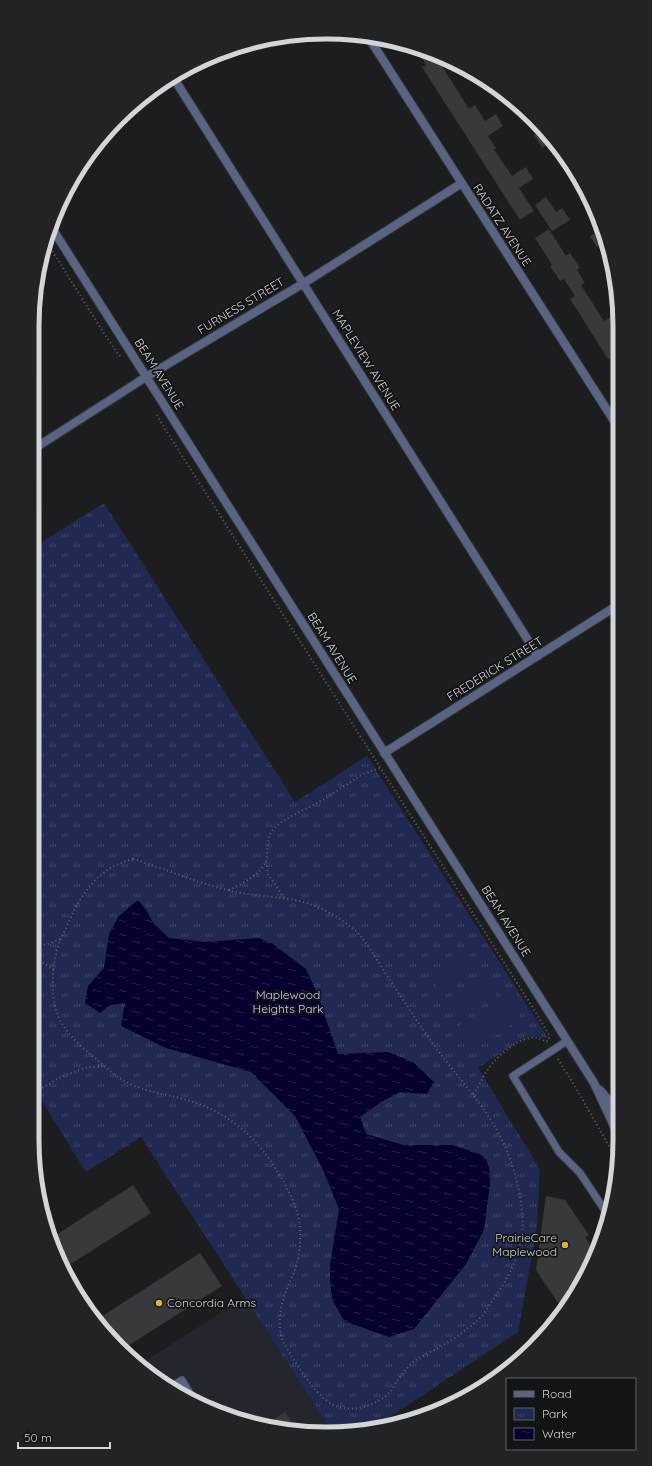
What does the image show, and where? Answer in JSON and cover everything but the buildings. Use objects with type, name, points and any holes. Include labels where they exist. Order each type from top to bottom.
[{"type":"street","name":"RADATZ AVENUE","points":[[372,43],[613,420]]},
{"type":"street","name":"MAPLEVIEW AVENUE","points":[[176,81],[538,656]]},
{"type":"street","name":"FURNESS STREET","points":[[39,446],[146,377],[304,283],[462,183]]},
{"type":"street","name":"BEAM AVENUE","points":[[55,232],[594,1083],[613,1124]]},
{"type":"street","name":"FREDERICK STREET","points":[[384,753],[613,608]]},
{"type":"street","name":"BEAM AVENUE","points":[[594,1083],[613,1105]]},
{"type":"lane","points":[[567,1041],[513,1076],[559,1152],[580,1172],[604,1209]]},
{"type":"lane","points":[[175,1384],[182,1380],[190,1393]]},
{"type":"path","points":[[50,248],[118,354],[124,360]]},
{"type":"path","points":[[157,414],[160,421],[545,1028],[549,1035],[549,1039],[546,1042]]},
{"type":"path","points":[[285,899],[268,874],[266,862],[269,835],[276,826],[286,819],[323,800],[363,774],[392,764]]},
{"type":"path","points":[[133,859],[187,879],[228,890],[285,899],[312,905],[349,924],[359,934],[415,1019],[458,1078],[473,1094],[498,1132],[511,1163],[518,1187],[522,1213],[523,1233],[520,1248],[511,1270],[496,1296],[479,1320],[404,1370],[390,1392],[365,1406],[353,1409],[341,1408],[331,1404],[322,1397],[314,1388],[283,1342],[280,1335],[282,1306],[295,1268],[299,1247],[300,1228],[298,1211],[291,1196],[259,1145],[229,1118],[215,1110],[190,1100],[155,1092],[124,1081],[104,1066],[67,1031],[56,1011],[53,995],[57,947],[74,910],[85,891],[96,878],[122,861],[133,859]]},
{"type":"path","points":[[228,890],[240,885],[258,873],[266,862]]},
{"type":"path","points":[[39,945],[47,944],[61,939]]},
{"type":"path","points":[[39,960],[54,970]]},
{"type":"path","points":[[473,1094],[480,1086],[489,1068],[498,1056],[525,1039],[538,1038],[546,1042],[573,1083],[612,1152]]},
{"type":"path","points":[[39,1090],[59,1078],[84,1068],[104,1066]]},
{"type":"shaded area","points":[[245,1297],[329,1427],[289,1425],[234,1412],[182,1389],[144,1362]]},
{"type":"green space","name":"Maplewood Heights Park","points":[[104,503],[295,802],[367,756],[548,1038],[533,1036],[519,1041],[478,1068],[540,1169],[537,1227],[518,1332],[384,1420],[363,1425],[329,1427],[141,1137],[86,1172],[39,1096],[39,544]]},
{"type":"green space","points":[[467,951],[478,968],[440,992],[429,974]]},
{"type":"green space","points":[[485,979],[496,997],[458,1020],[447,1003]]},
{"type":"green space","points":[[507,995],[522,1019],[470,1051],[456,1028]]},
{"type":"water","points":[[138,900],[154,924],[169,938],[205,942],[259,938],[273,944],[306,969],[317,993],[338,1054],[388,1052],[413,1062],[434,1082],[427,1094],[400,1092],[383,1101],[360,1117],[366,1134],[403,1145],[452,1145],[478,1153],[486,1159],[489,1168],[490,1184],[484,1230],[466,1264],[414,1329],[389,1337],[344,1321],[332,1299],[330,1278],[330,1265],[339,1209],[324,1172],[295,1116],[251,1072],[166,1048],[121,1026],[125,1003],[110,1005],[100,1013],[85,1003],[88,986],[104,968],[109,934],[119,916]]},
{"type":"place","name":"PrairieCare Maplewood","points":[[565,1245]]},
{"type":"place","name":"Concordia Arms","points":[[159,1303]]}]
